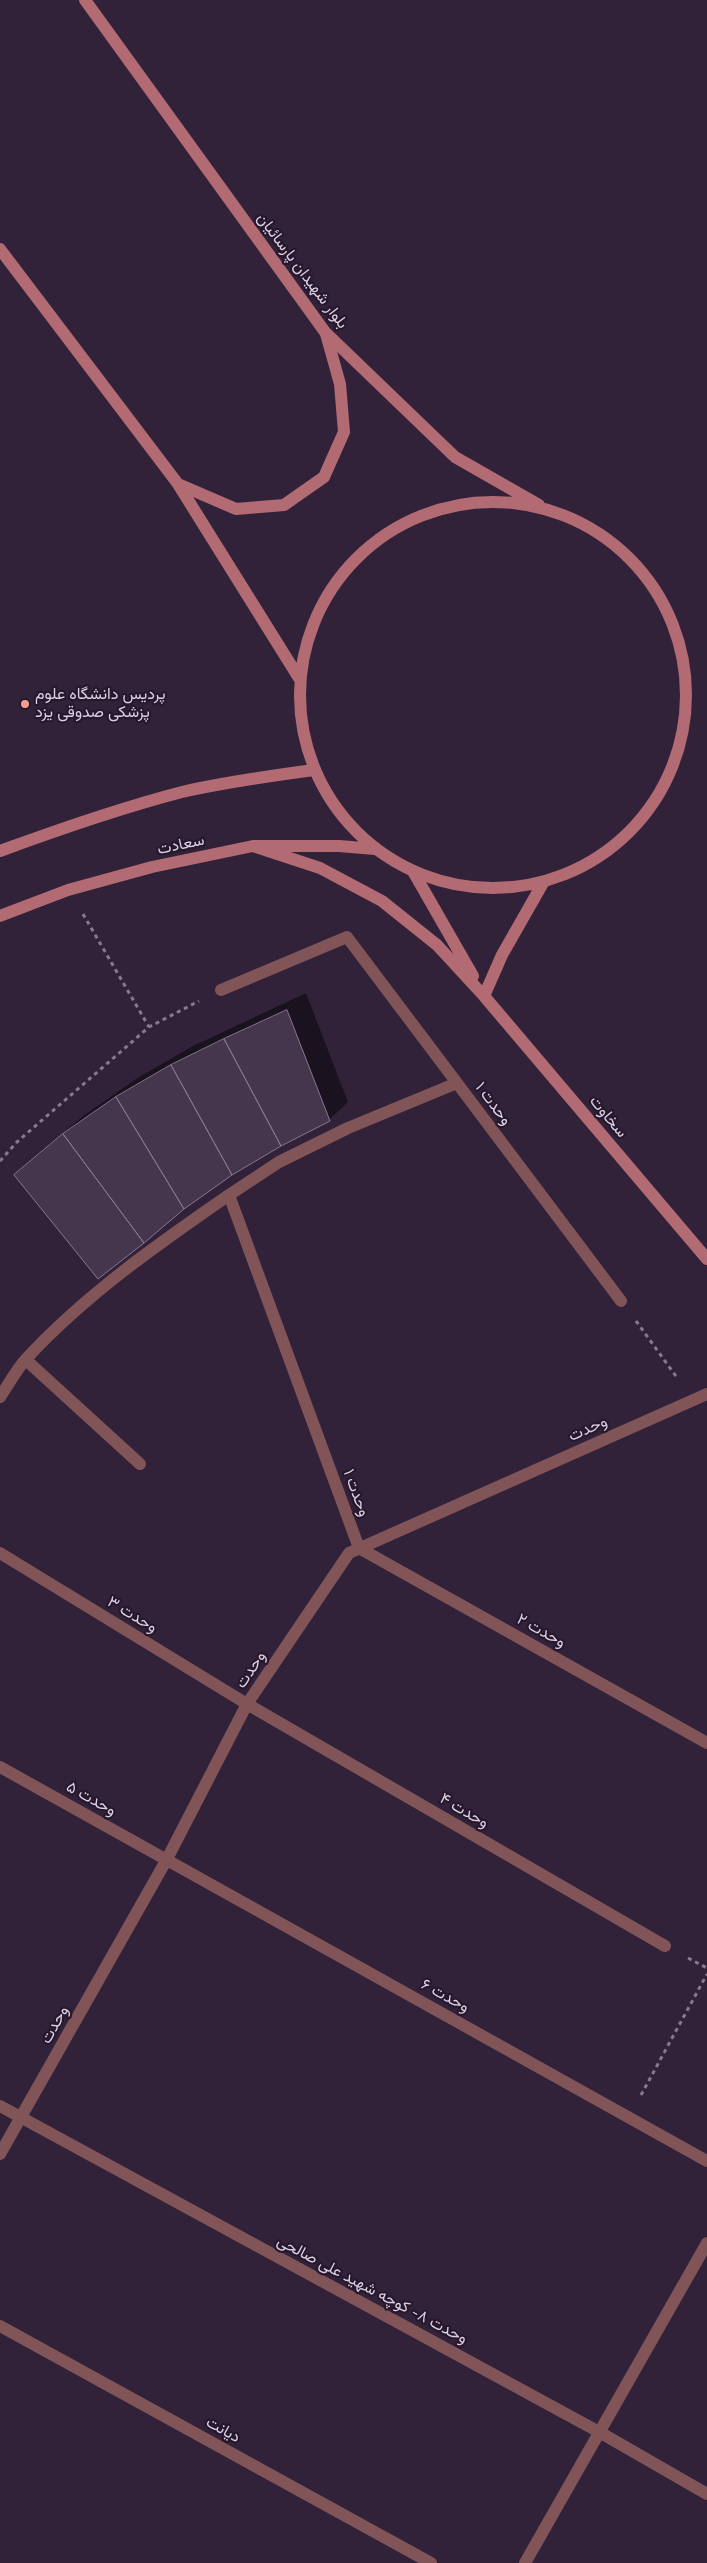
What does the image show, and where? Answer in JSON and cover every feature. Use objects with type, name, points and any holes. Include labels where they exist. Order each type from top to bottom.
[{"type":"street","name":"بلوار شهیدان پارسائیان","points":[[85,0],[325,332],[455,457],[546,509]]},
{"type":"street","points":[[0,249],[178,484],[300,678]]},
{"type":"street","points":[[178,484],[236,509],[284,504],[324,477],[344,432],[340,384],[325,332]]},
{"type":"street","points":[[497,502],[546,509],[603,536],[648,579],[678,636],[688,698],[677,760],[647,816],[600,858],[543,884],[478,889],[414,873],[375,849],[339,813],[314,770],[301,725],[300,678],[310,631],[331,587],[363,551],[403,523],[449,507],[497,502]]},
{"type":"street","points":[[0,851],[97,816],[182,792],[242,780],[314,770]]},
{"type":"street","points":[[253,846],[320,868],[382,902],[437,944],[484,996]]},
{"type":"street","name":"سعادت","points":[[0,916],[68,890],[152,867],[253,846],[339,846],[375,849]]},
{"type":"street","points":[[414,873],[484,996]]},
{"type":"street","points":[[484,996],[502,955],[543,884]]},
{"type":"street","points":[[221,990],[347,937],[457,1083]]},
{"type":"street","name":"سخاوت","points":[[484,996],[707,1259]]},
{"type":"street","name":"وحدت ۱","points":[[0,1397],[26,1360],[105,1287],[157,1245],[229,1195],[279,1162],[348,1128],[457,1083],[622,1301]]},
{"type":"street","name":"وحدت ۱","points":[[229,1195],[359,1548]]},
{"type":"street","points":[[26,1360],[140,1464]]},
{"type":"street","name":"وحدت","points":[[0,2154],[167,1859],[247,1704],[349,1554],[707,1394]]},
{"type":"street","name":"وحدت ۲","points":[[359,1548],[707,1743]]},
{"type":"street","name":"وحدت ۳","points":[[0,1553],[247,1704]]},
{"type":"street","name":"وحدت ۴","points":[[247,1704],[665,1946]]},
{"type":"street","name":"وحدت ۵","points":[[0,1767],[167,1859]]},
{"type":"street","name":"وحدت ۶","points":[[167,1859],[707,2161]]},
{"type":"street","name":"وحدت ۸- کوچه شهید علی صالحی","points":[[0,2106],[600,2433],[707,2494]]},
{"type":"street","points":[[525,2563],[707,2243]]},
{"type":"street","name":"دیانت","points":[[0,2326],[431,2563]]},
{"type":"path","points":[[68,890],[149,1027]]},
{"type":"path","points":[[0,1161],[17,1142],[149,1027],[221,990]]},
{"type":"path","points":[[622,1301],[693,1400]]},
{"type":"path","points":[[629,2118],[707,1974]]},
{"type":"building","points":[[287,1010],[330,1121],[281,1146],[224,1039]]},
{"type":"building","points":[[224,1039],[281,1146],[232,1175],[171,1065]]},
{"type":"building","points":[[171,1065],[232,1175],[184,1209],[116,1097]]},
{"type":"building","points":[[116,1097],[184,1209],[144,1243],[63,1134]]},
{"type":"building","points":[[63,1134],[144,1243],[98,1279],[14,1175]]},
{"type":"place","name":"پردیس دانشگاه علوم پزشکی صدوقی یزد","points":[[25,704]]}]
